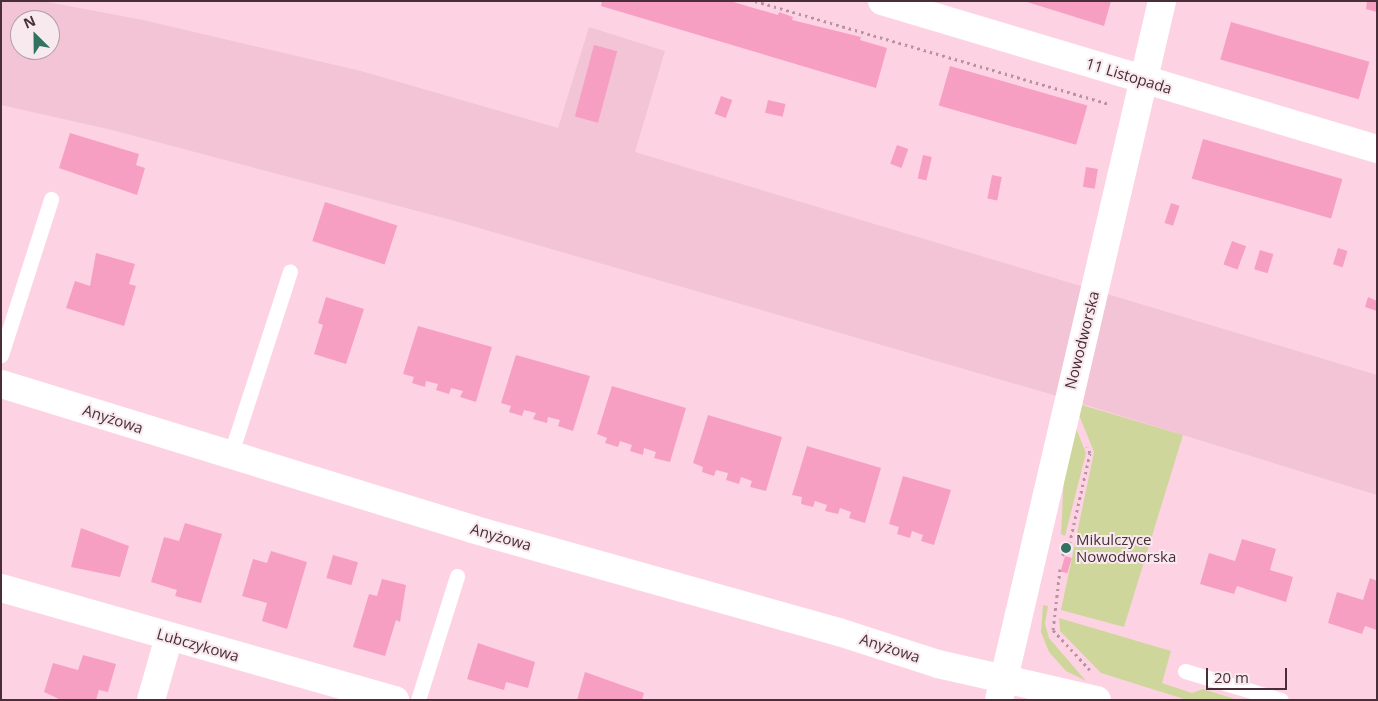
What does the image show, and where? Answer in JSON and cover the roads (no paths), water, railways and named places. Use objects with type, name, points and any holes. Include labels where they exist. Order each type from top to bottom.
[{"type":"street","name":"11 Listopada","points":[[882,1],[1144,81],[1377,149]]},
{"type":"street","name":"Nowodworska","points":[[1001,689],[1061,425],[1162,1]]},
{"type":"street","name":"Anyżowa","points":[[1,384],[472,529],[839,632],[938,664],[1001,689],[1097,700]]},
{"type":"street","name":"Lubczykowa","points":[[1,588],[395,700]]},
{"type":"street","points":[[151,700],[169,637]]},
{"type":"lane","points":[[1,355],[51,198]]},
{"type":"lane","points":[[230,456],[290,271]]},
{"type":"lane","points":[[418,700],[457,576]]},
{"type":"lane","points":[[1184,671],[1282,700]]},
{"type":"place","name":"Mikulczyce Nowodworska","points":[[1066,548]]}]
